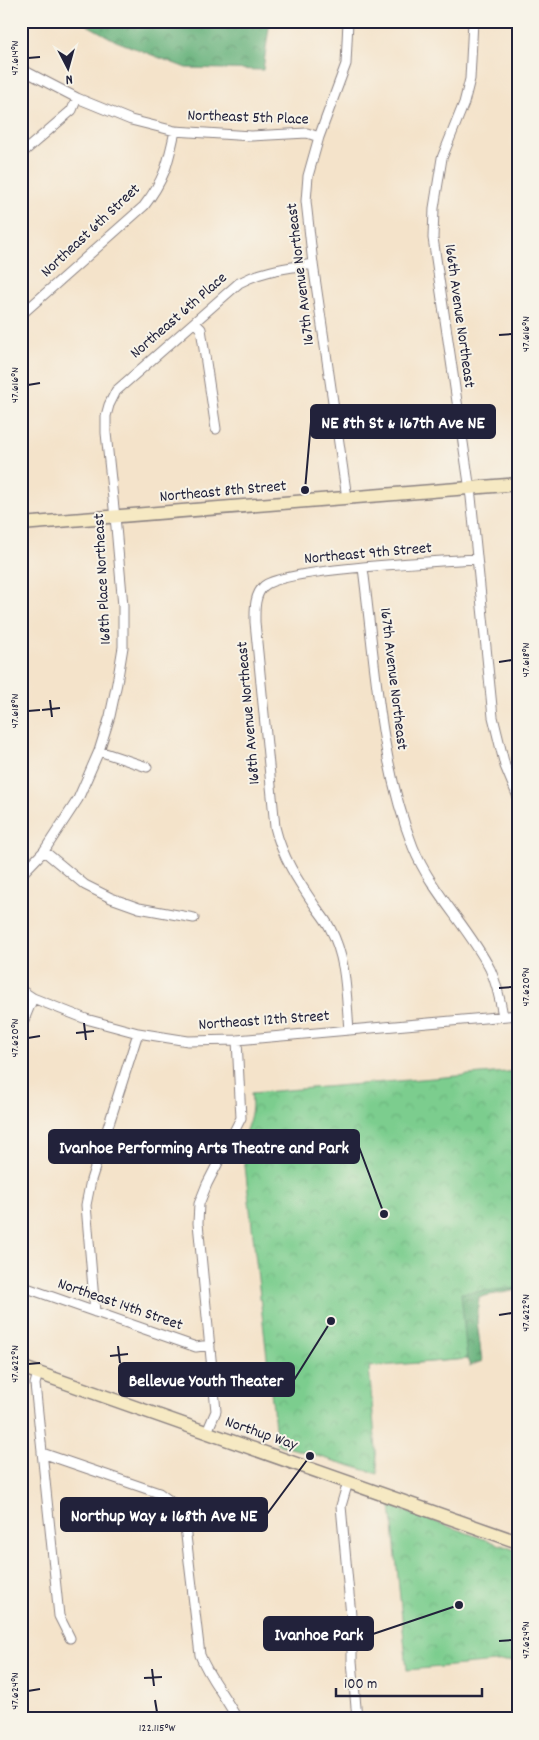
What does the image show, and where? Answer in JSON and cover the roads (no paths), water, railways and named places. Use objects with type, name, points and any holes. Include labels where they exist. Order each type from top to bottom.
[{"type":"street","name":"167th Avenue Northeast","points":[[347,498],[313,264],[306,202],[308,176],[319,137],[346,64],[348,21]]},
{"type":"street","name":"166th Avenue Northeast","points":[[473,21],[470,79],[464,103],[442,158],[434,208],[433,238],[469,488],[493,717],[505,766],[518,797]]},
{"type":"street","name":"Northeast 5th Place","points":[[21,69],[76,98],[131,120],[176,131],[251,136],[307,133],[319,137]]},
{"type":"street","points":[[21,154],[72,110],[76,98]]},
{"type":"street","name":"Northeast 6th Street","points":[[21,315],[144,206],[158,189],[167,168],[176,131]]},
{"type":"street","name":"Northeast 6th Place","points":[[109,405],[116,391],[239,283],[253,275],[313,264]]},
{"type":"street","points":[[195,323],[200,329],[216,429]]},
{"type":"street","name":"168th Place Northeast","points":[[21,875],[44,850],[78,799],[99,750],[110,716],[123,647],[123,606],[106,433],[106,416],[109,405]]},
{"type":"street","name":"Northeast 8th Street","points":[[21,524],[518,484]]},
{"type":"street","name":"Northeast 9th Street","points":[[264,585],[288,576],[477,559]]},
{"type":"street","name":"167th Avenue Northeast","points":[[363,568],[386,751],[396,794],[414,848],[426,873],[480,950],[490,970],[498,989],[503,1016]]},
{"type":"street","name":"168th Avenue Northeast","points":[[264,585],[258,594],[255,606],[255,622],[274,828],[283,853],[296,878],[330,928],[341,953],[349,1030]]},
{"type":"street","points":[[99,750],[147,767]]},
{"type":"street","points":[[44,850],[85,885],[111,898],[138,908],[194,918]]},
{"type":"street","name":"Northeast 12th Street","points":[[21,990],[33,998],[86,1019],[138,1033],[188,1041],[237,1040],[518,1014]]},
{"type":"street","points":[[21,1027],[33,998]]},
{"type":"street","points":[[95,1312],[86,1205],[138,1033]]},
{"type":"street","points":[[207,1432],[216,1411],[198,1223],[200,1204],[207,1184],[241,1118],[237,1040]]},
{"type":"street","name":"Northeast 14th Street","points":[[21,1286],[196,1347],[210,1345]]},
{"type":"street","name":"Northup Way","points":[[21,1367],[518,1542]]},
{"type":"street","points":[[38,1373],[35,1384],[58,1616],[70,1638]]},
{"type":"street","points":[[42,1453],[159,1493],[174,1504],[186,1527],[200,1656],[205,1668],[237,1719]]},
{"type":"street","points":[[348,1482],[341,1506],[352,1627],[352,1661],[357,1719]]},
{"type":"place","name":"NE 8th St & 167th Ave NE","points":[[305,490]]},
{"type":"place","name":"Ivanhoe Performing Arts Theatre and Park","points":[[384,1214]]},
{"type":"place","name":"Bellevue Youth Theater","points":[[331,1321]]},
{"type":"place","name":"Northup Way & 168th Ave NE","points":[[310,1456]]},
{"type":"place","name":"Ivanhoe Park","points":[[459,1605]]}]
